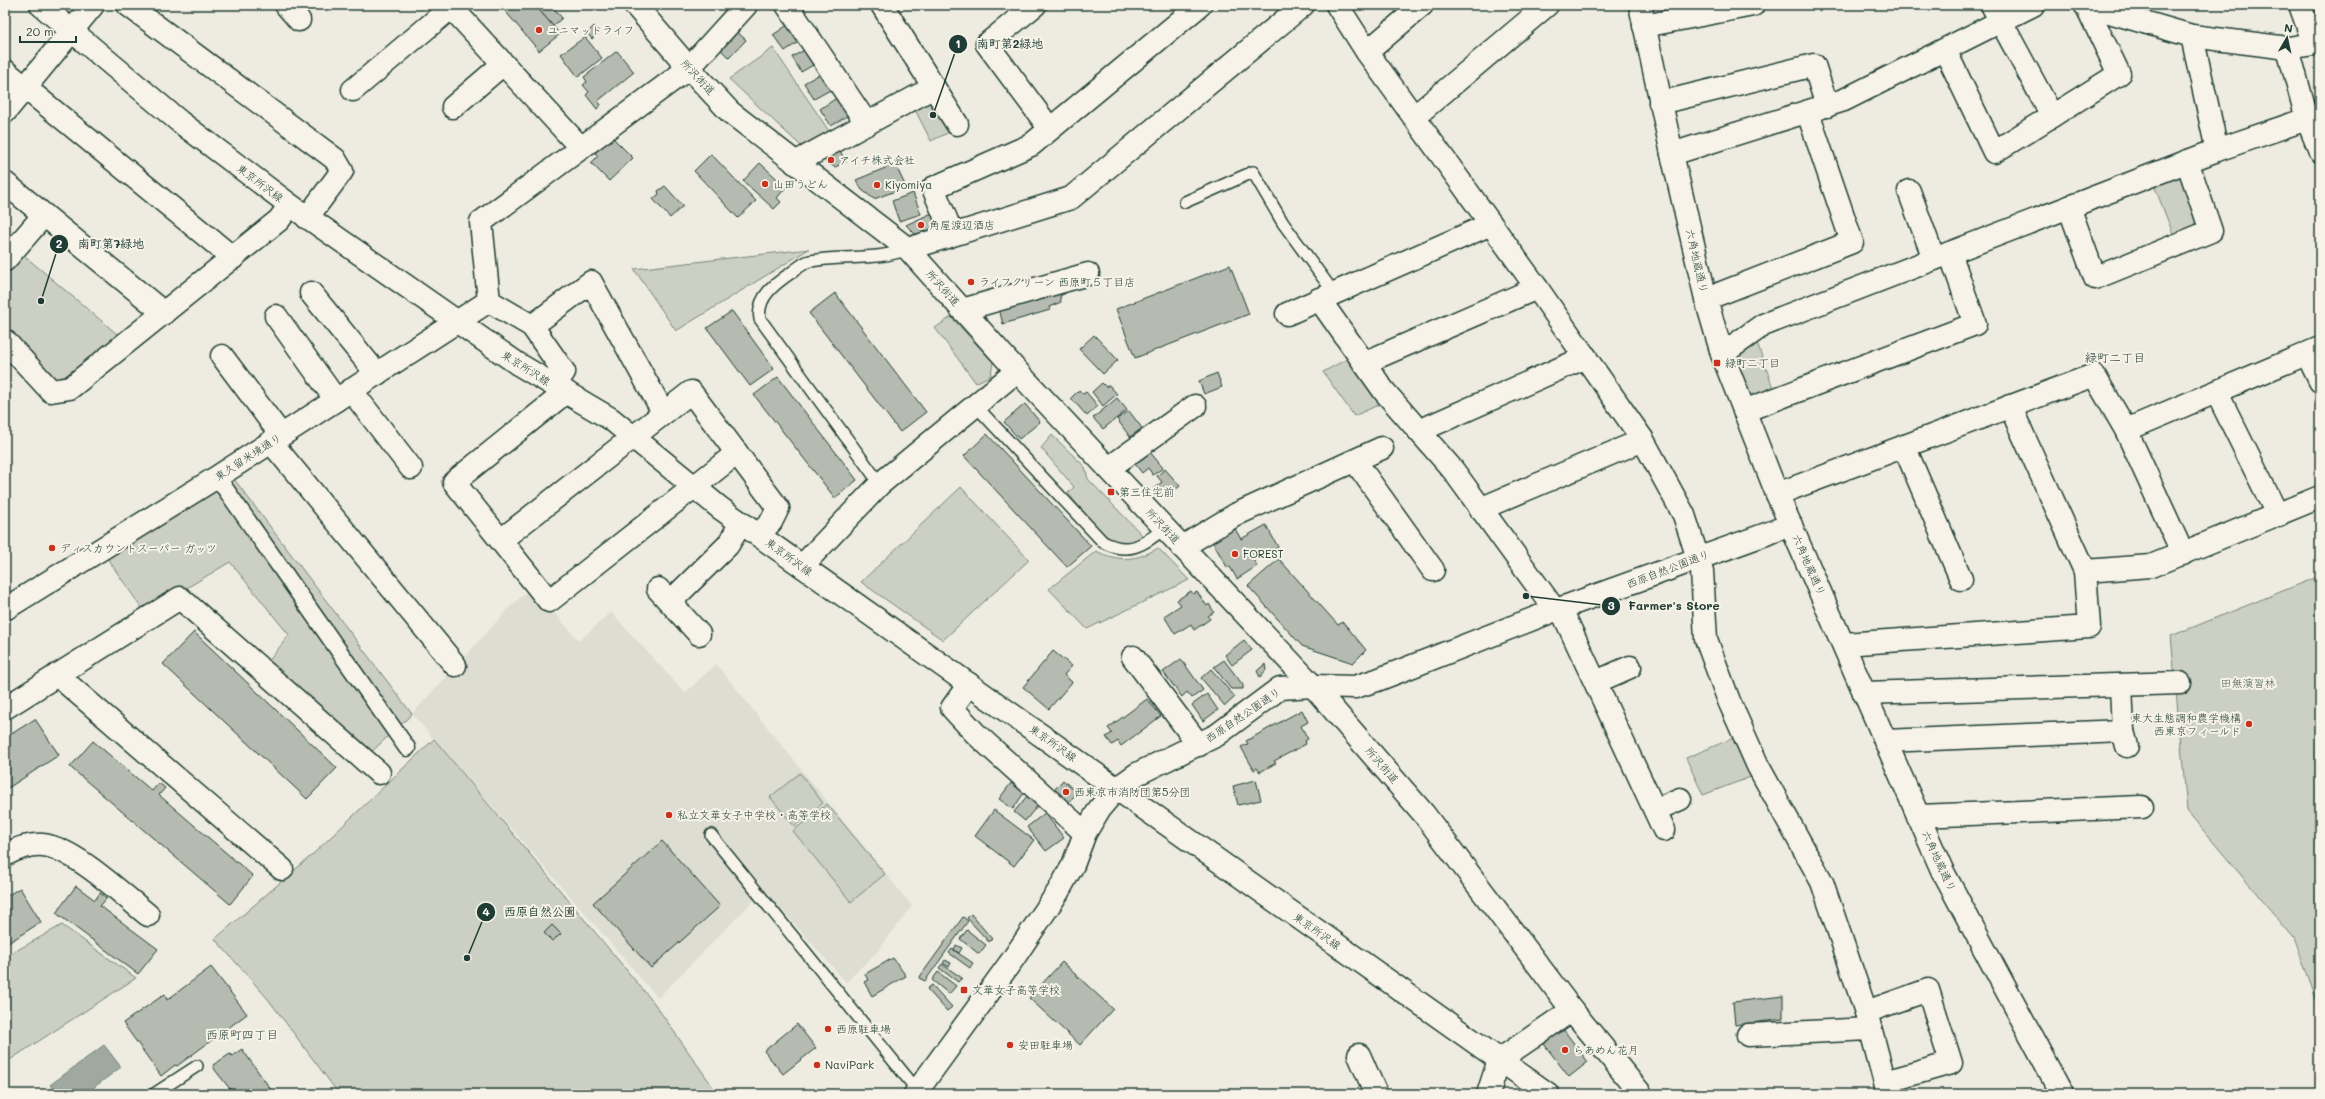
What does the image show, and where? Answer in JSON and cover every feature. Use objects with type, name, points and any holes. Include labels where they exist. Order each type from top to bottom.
[{"type":"street","name":"東京所沢線","points":[[41,5],[180,122],[299,212],[518,364],[611,419],[693,487],[741,523],[1548,1094]]},
{"type":"street","points":[[5,112],[93,5]]},
{"type":"street","points":[[5,341],[51,391],[70,388],[279,220],[299,212],[342,171],[335,159],[128,5]]},
{"type":"street","name":"所沢街道","points":[[635,5],[689,68],[730,112],[794,163],[908,249],[1017,371],[1313,686],[1424,814],[1572,1010],[1641,1094]]},
{"type":"street","points":[[737,453],[549,601],[454,482],[560,389],[564,372],[532,326],[489,301],[481,222],[689,68],[746,5]]},
{"type":"street","points":[[786,5],[867,124]]},
{"type":"street","points":[[882,5],[957,124]]},
{"type":"street","points":[[1035,5],[987,44],[1050,129]]},
{"type":"street","points":[[952,233],[933,188],[1031,145],[1200,5]]},
{"type":"street","points":[[908,249],[952,233],[1071,198],[1303,5]]},
{"type":"street","points":[[1337,5],[1367,52],[1537,288],[1643,440],[1684,515],[1702,571],[1706,639],[1729,700],[1758,766],[1822,882],[1868,1020],[1887,1088],[1951,1063],[1928,990],[1868,1020],[1748,1035]]},
{"type":"street","points":[[1367,52],[1422,5]]},
{"type":"street","points":[[1414,117],[1547,5]]},
{"type":"street","name":"六角地蔵通り","points":[[1640,5],[1660,103],[1706,299],[1722,354],[1777,494],[1942,870],[2062,1094]]},
{"type":"street","points":[[1644,26],[1753,5]]},
{"type":"street","points":[[1672,154],[1844,100],[1945,50],[1996,13],[2033,5]]},
{"type":"street","points":[[1945,50],[1994,152],[2119,74],[2086,5]]},
{"type":"street","points":[[2086,5],[2192,36],[2288,48],[2317,43],[2300,5]]},
{"type":"street","points":[[353,90],[453,6],[503,64],[581,148]]},
{"type":"street","points":[[1996,13],[2052,116]]},
{"type":"street","points":[[2192,36],[2217,150]]},
{"type":"street","points":[[2288,48],[2307,119],[2320,151]]},
{"type":"street","points":[[453,107],[503,64]]},
{"type":"street","points":[[1660,103],[1814,65],[1818,109],[1852,242],[1706,299]]},
{"type":"street","points":[[5,71],[233,258]]},
{"type":"street","points":[[794,163],[934,87]]},
{"type":"street","points":[[1722,354],[1763,325],[2187,161],[2307,119]]},
{"type":"street","points":[[2070,207],[2095,278],[2211,231],[2187,161]]},
{"type":"street","points":[[5,183],[164,312]]},
{"type":"street","points":[[1744,410],[1975,324],[1909,191]]},
{"type":"street","points":[[5,260],[44,214]]},
{"type":"street","points":[[1287,314],[1491,224]]},
{"type":"street","points":[[962,310],[1088,274]]},
{"type":"street","points":[[532,326],[591,282],[663,412]]},
{"type":"street","points":[[1364,363],[1537,288]]},
{"type":"street","points":[[311,293],[376,374]]},
{"type":"street","points":[[1326,296],[1364,363],[1384,391],[1453,470],[1549,602],[1557,610],[1596,682],[1664,830]]},
{"type":"street","name":"東久留米境通り","points":[[5,609],[217,477],[489,301]]},
{"type":"street","points":[[276,316],[344,395],[411,468]]},
{"type":"street","points":[[2126,430],[2217,393],[2313,351],[2320,381]]},
{"type":"street","points":[[222,356],[276,439],[455,665]]},
{"type":"street","points":[[1419,430],[1586,357]]},
{"type":"street","points":[[802,566],[880,484],[1017,371]]},
{"type":"street","points":[[1777,494],[2094,375],[2126,430],[2183,554]]},
{"type":"street","points":[[501,540],[663,412],[691,392],[778,508],[771,522],[758,535]]},
{"type":"street","points":[[2217,393],[2278,516]]},
{"type":"street","points":[[1109,468],[1195,406]]},
{"type":"street","points":[[1844,644],[2089,627],[2085,571],[2010,406]]},
{"type":"street","points":[[1480,509],[1643,440]]},
{"type":"street","points":[[1904,446],[1961,579]]},
{"type":"street","points":[[1182,547],[1237,514],[1382,448]]},
{"type":"street","points":[[1354,460],[1390,524],[1432,570]]},
{"type":"street","points":[[217,477],[408,748]]},
{"type":"street","points":[[2085,571],[2151,566],[2278,516],[2320,497]]},
{"type":"street","points":[[699,634],[664,596],[728,545],[741,523]]},
{"type":"street","name":"西原自然公園通り","points":[[916,1092],[1013,959],[1058,892],[1073,865],[1085,833],[1100,808],[1116,789],[1137,774],[1217,735],[1280,688],[1313,686],[1355,687],[1557,610],[1791,525]]},
{"type":"street","points":[[5,708],[180,598],[379,773]]},
{"type":"street","points":[[1133,656],[1199,745]]},
{"type":"street","points":[[1596,682],[1630,667]]},
{"type":"street","points":[[57,675],[282,869]]},
{"type":"street","points":[[1864,693],[2180,683]]},
{"type":"street","points":[[969,684],[952,708],[976,734],[1085,833]]},
{"type":"street","points":[[1885,741],[2125,739],[2121,685]]},
{"type":"street","points":[[1656,810],[1680,799]]},
{"type":"street","points":[[1918,816],[2142,807]]},
{"type":"street","points":[[5,855],[17,848],[43,845],[72,856],[148,915]]},
{"type":"street","points":[[1488,1094],[1499,1060],[1572,1010]]},
{"type":"street","points":[[1359,1055],[1376,1094]]},
{"type":"lane","points":[[1185,202],[1253,172],[1326,296]]},
{"type":"lane","points":[[880,484],[760,320],[758,312],[761,303],[774,285],[806,262],[892,255],[908,249]]},
{"type":"lane","points":[[974,405],[1103,542],[1112,547],[1136,548],[1164,528]]},
{"type":"lane","points":[[711,835],[916,1092]]},
{"type":"lane","points":[[154,1094],[198,1066]]},
{"type":"shaded area","name":"私立文華女子中学校・高等学校","points":[[532,587],[579,641],[611,612],[685,693],[716,664],[912,906],[877,952],[846,982],[764,890],[658,998],[412,714],[510,607]]},
{"type":"shaded area","points":[[104,1045],[121,1067],[85,1094],[57,1094],[50,1085]]},
{"type":"green space","points":[[773,48],[829,131],[801,146],[729,79]]},
{"type":"green space","points":[[933,90],[958,128],[931,141],[911,102]]},
{"type":"green space","points":[[2184,168],[2206,229],[2175,239],[2152,180]]},
{"type":"green space","points":[[809,249],[676,331],[634,269]]},
{"type":"green space","points":[[21,253],[123,339],[53,386],[5,330],[5,272]]},
{"type":"green space","points":[[951,317],[993,362],[991,375],[976,383],[935,328]]},
{"type":"green space","points":[[1754,334],[1774,391],[1750,401],[1726,346]]},
{"type":"green space","points":[[1354,355],[1387,401],[1354,416],[1323,372]]},
{"type":"green space","points":[[1052,435],[1085,467],[1088,479],[1144,537],[1124,544],[1109,538],[1093,524],[1068,493],[1074,487],[1041,448]]},
{"type":"green space","points":[[231,475],[412,714],[367,756],[265,666],[289,635],[230,562],[145,613],[105,555]]},
{"type":"green space","points":[[961,487],[1029,560],[943,640],[861,582]]},
{"type":"green space","points":[[1158,548],[1189,580],[1087,629],[1049,589],[1096,551],[1112,557],[1135,558]]},
{"type":"green space","name":"田無演習林","points":[[2320,576],[2320,1010],[2294,938],[2187,811],[2171,636]]},
{"type":"green space","points":[[1738,736],[1756,775],[1703,795],[1686,758]]},
{"type":"green space","points":[[434,739],[654,1003],[718,1094],[339,1094],[268,999],[215,939],[312,855]]},
{"type":"green space","points":[[800,773],[823,803],[794,826],[770,797]]},
{"type":"green space","points":[[827,804],[885,874],[851,902],[793,831]]},
{"type":"green space","points":[[62,925],[136,978],[5,1063],[5,957]]},
{"type":"building","name":"ユニマットライフ","points":[[500,5],[535,5],[560,34],[539,51]]},
{"type":"building","points":[[535,5],[551,5],[562,18],[553,26]]},
{"type":"building","points":[[789,24],[800,41],[785,51],[773,35]]},
{"type":"building","points":[[594,26],[600,32],[592,39],[587,33]]},
{"type":"building","points":[[736,31],[746,40],[729,58],[719,48]]},
{"type":"building","points":[[585,37],[602,58],[578,77],[561,54]]},
{"type":"building","points":[[806,49],[815,64],[801,72],[792,57]]},
{"type":"building","points":[[617,51],[634,72],[598,101],[601,105],[597,109],[586,95],[589,92],[583,85],[587,82],[584,77]]},
{"type":"building","points":[[822,73],[832,89],[814,99],[804,83]]},
{"type":"building","points":[[838,97],[849,115],[831,126],[820,109]]},
{"type":"building","points":[[612,137],[633,158],[609,181],[591,163],[598,156],[595,153]]},
{"type":"building","points":[[839,149],[846,162],[835,167],[827,163],[823,157]]},
{"type":"building","points":[[711,154],[756,201],[738,218],[694,171]]},
{"type":"building","points":[[760,163],[786,187],[777,198],[781,202],[774,209],[743,181]]},
{"type":"building","points":[[895,164],[906,187],[874,199],[862,190],[856,180]]},
{"type":"building","points":[[665,186],[683,206],[670,218],[653,199],[659,194],[658,191]]},
{"type":"building","points":[[913,193],[921,214],[899,221],[892,201]]},
{"type":"building","points":[[932,213],[939,226],[917,236],[906,225]]},
{"type":"building","points":[[1230,265],[1249,314],[1135,358],[1116,309]]},
{"type":"building","points":[[1063,288],[1066,293],[1060,296],[1061,302],[1049,307],[1050,310],[1003,324],[999,309]]},
{"type":"building","points":[[835,293],[926,412],[900,432],[809,313]]},
{"type":"building","points":[[732,311],[774,369],[750,386],[707,328]]},
{"type":"building","points":[[1094,335],[1118,360],[1103,374],[1079,349]]},
{"type":"building","points":[[1217,373],[1222,387],[1204,394],[1199,381]]},
{"type":"building","points":[[778,377],[857,480],[835,498],[754,395]]},
{"type":"building","points":[[1102,383],[1106,387],[1109,385],[1117,394],[1103,406],[1092,392]]},
{"type":"building","points":[[1079,390],[1083,394],[1086,392],[1098,406],[1087,416],[1071,398]]},
{"type":"building","points":[[1117,398],[1127,410],[1103,429],[1093,418]]},
{"type":"building","points":[[1025,404],[1040,422],[1019,439],[1004,422]]},
{"type":"building","points":[[1129,411],[1142,428],[1130,437],[1117,419]]},
{"type":"building","points":[[987,434],[1091,546],[1067,567],[964,456]]},
{"type":"building","points":[[1150,452],[1163,468],[1153,475],[1148,468],[1142,473],[1135,464]]},
{"type":"building","points":[[1165,469],[1180,486],[1175,490],[1173,487],[1160,497],[1153,489],[1162,482],[1157,476]]},
{"type":"building","points":[[1266,525],[1278,547],[1253,559],[1257,566],[1237,579],[1230,567],[1227,567],[1212,541],[1235,529],[1241,539]]},
{"type":"building","points":[[1279,559],[1338,625],[1343,622],[1366,650],[1353,663],[1302,646],[1248,586]]},
{"type":"building","points":[[1191,591],[1193,594],[1197,592],[1207,606],[1209,604],[1214,612],[1208,616],[1210,619],[1194,630],[1191,624],[1175,634],[1164,616],[1181,605],[1177,600]]},
{"type":"building","points":[[194,632],[337,768],[307,799],[163,664]]},
{"type":"building","points":[[1244,640],[1252,650],[1232,665],[1225,655]]},
{"type":"building","points":[[1053,651],[1072,666],[1064,675],[1072,682],[1049,709],[1023,687]]},
{"type":"building","points":[[1181,659],[1203,690],[1192,698],[1187,692],[1182,697],[1163,672]]},
{"type":"building","points":[[1224,660],[1243,685],[1243,689],[1231,689],[1214,667]]},
{"type":"building","points":[[1265,664],[1266,670],[1260,677],[1257,671]]},
{"type":"building","points":[[1211,669],[1235,697],[1225,706],[1201,678]]},
{"type":"building","points":[[1207,694],[1218,710],[1203,721],[1192,705]]},
{"type":"building","points":[[1147,699],[1161,716],[1121,746],[1118,741],[1112,745],[1106,737],[1112,733],[1108,728]]},
{"type":"building","points":[[1302,710],[1308,722],[1301,726],[1308,739],[1305,741],[1306,744],[1274,761],[1276,763],[1260,772],[1257,768],[1254,770],[1241,747],[1248,744],[1246,741]]},
{"type":"building","points":[[35,719],[59,755],[5,790],[5,738]]},
{"type":"building","points":[[93,741],[152,791],[159,783],[165,788],[159,795],[253,876],[230,904],[70,767]]},
{"type":"building","points":[[1063,780],[1077,793],[1067,804],[1053,791]]},
{"type":"building","points":[[1256,780],[1261,800],[1238,805],[1233,786]]},
{"type":"building","points":[[1011,783],[1024,793],[1013,809],[999,799]]},
{"type":"building","points":[[1027,796],[1038,805],[1025,821],[1014,812]]},
{"type":"building","points":[[994,810],[1034,840],[1014,866],[975,836]]},
{"type":"building","points":[[1045,813],[1064,838],[1046,851],[1027,827]]},
{"type":"building","points":[[662,841],[720,906],[651,968],[593,903]]},
{"type":"building","points":[[76,886],[95,900],[100,893],[107,898],[100,906],[158,949],[138,974],[56,913]]},
{"type":"building","points":[[20,888],[41,922],[5,945],[5,897]]},
{"type":"building","points":[[971,914],[992,939],[989,942],[967,918]]},
{"type":"building","points":[[963,917],[968,921],[925,981],[919,978]]},
{"type":"building","points":[[552,925],[561,934],[552,941],[544,933]]},
{"type":"building","points":[[967,930],[986,945],[979,954],[960,939]]},
{"type":"building","points":[[956,945],[962,948],[959,953],[954,950]]},
{"type":"building","points":[[952,949],[973,963],[970,968],[949,953]]},
{"type":"building","points":[[893,958],[906,976],[872,996],[864,982],[868,980],[865,974]]},
{"type":"building","points":[[945,960],[951,963],[949,967],[943,963]]},
{"type":"building","points":[[1062,962],[1113,1009],[1080,1045],[1029,998]]},
{"type":"building","points":[[942,964],[962,978],[958,982],[939,968]]},
{"type":"building","points":[[211,967],[247,1014],[177,1066],[175,1065],[161,1076],[123,1023],[165,994],[167,1000]]},
{"type":"building","points":[[938,972],[956,986],[949,994],[932,980]]},
{"type":"building","points":[[932,985],[952,1007],[947,1011],[927,989]]},
{"type":"building","points":[[1783,996],[1783,1019],[1735,1025],[1733,1002]]},
{"type":"building","points":[[797,1024],[816,1048],[783,1074],[764,1051]]},
{"type":"building","points":[[1563,1029],[1588,1062],[1569,1077],[1544,1044]]},
{"type":"building","points":[[242,1049],[274,1094],[234,1094],[215,1070],[213,1065],[230,1054],[232,1056]]},
{"type":"place","name":"ユニマットライフ","points":[[539,30]]},
{"type":"place","name":"南町第2緑地","points":[[933,115]]},
{"type":"place","name":"アイチ株式会社","points":[[831,160]]},
{"type":"place","name":"山田うどん","points":[[765,184]]},
{"type":"place","name":"Kiyomiya","points":[[877,185]]},
{"type":"place","name":"角屋渡辺酒店","points":[[921,225]]},
{"type":"place","name":"ライフクリーン 西原町５丁目店","points":[[971,282]]},
{"type":"place","name":"南町第7緑地","points":[[41,301]]},
{"type":"place","name":"緑町二丁目","points":[[1717,363]]},
{"type":"place","name":"第三住宅前","points":[[1111,492]]},
{"type":"place","name":"ディスカウントスーパー ガッツ","points":[[52,548]]},
{"type":"place","name":"FOREST","points":[[1235,554]]},
{"type":"place","name":"Farmer's Store","points":[[1526,596]]},
{"type":"place","name":"東大生態調和農学機構 西東京フィールド","points":[[2249,724]]},
{"type":"place","name":"西東京市消防団第5分団","points":[[1066,792]]},
{"type":"place","name":"私立文華女子中学校・高等学校","points":[[669,815]]},
{"type":"place","name":"西原自然公園","points":[[467,958]]},
{"type":"place","name":"文華女子高等学校","points":[[964,990]]},
{"type":"place","name":"西原駐車場","points":[[828,1029]]},
{"type":"place","name":"安田駐車場","points":[[1010,1045]]},
{"type":"place","name":"らあめん花月","points":[[1565,1050]]},
{"type":"place","name":"NaviPark","points":[[817,1065]]},
{"type":"district","name":"緑町二丁目","points":[[2115,358]]},
{"type":"district","name":"西原町四丁目","points":[[242,1035]]}]
